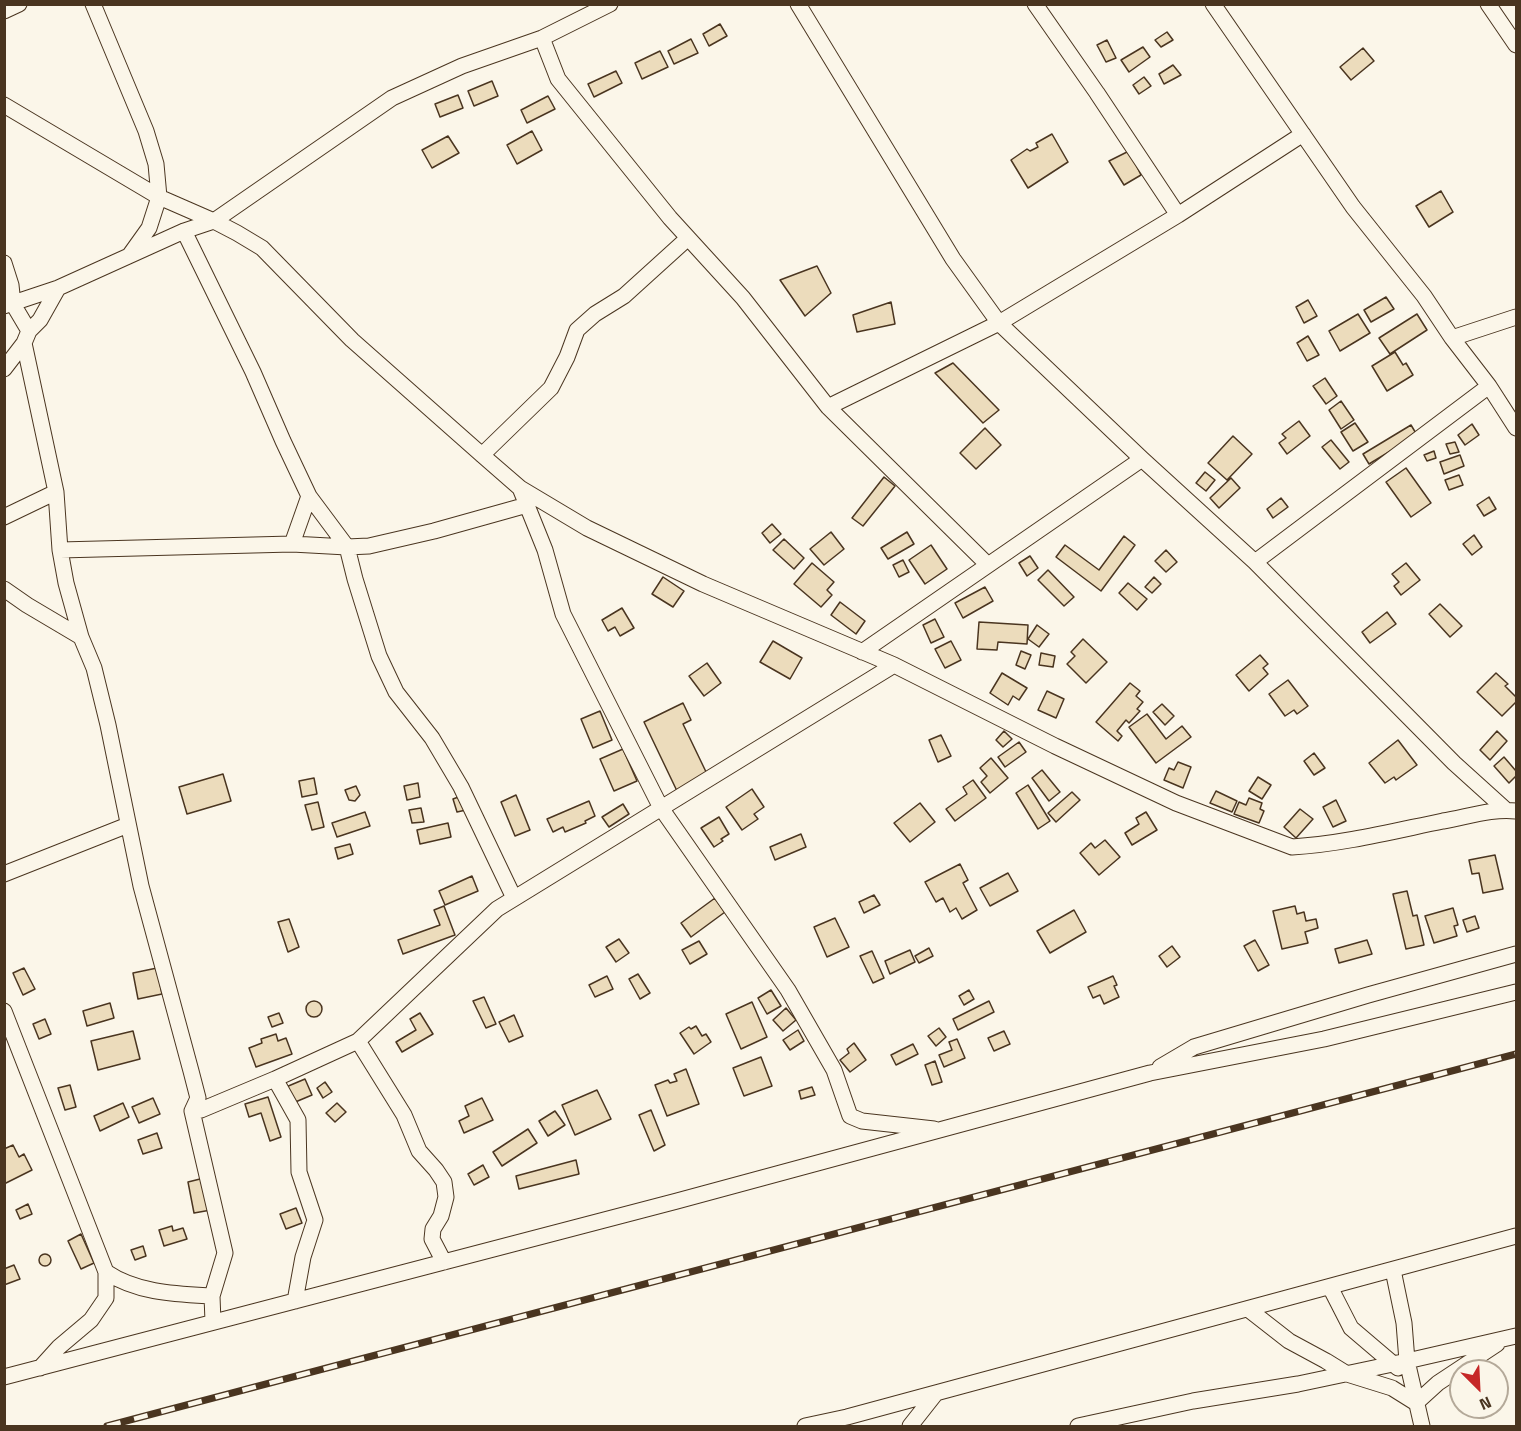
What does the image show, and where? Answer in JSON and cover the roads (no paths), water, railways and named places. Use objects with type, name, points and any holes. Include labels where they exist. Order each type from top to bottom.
[{"type":"street","points":[[4,11],[19,4]]},
{"type":"street","points":[[93,4],[146,131],[156,164],[159,197],[149,228],[129,256]]},
{"type":"street","points":[[9,305],[58,288],[184,231],[214,222],[392,98],[462,66],[542,38],[610,4]]},
{"type":"street","points":[[798,4],[953,259],[999,323],[1142,459],[1255,562],[1454,763],[1511,811]]},
{"type":"street","points":[[1035,4],[1178,215]]},
{"type":"street","points":[[1213,4],[1353,207],[1424,296],[1452,338],[1489,386],[1516,428]]},
{"type":"street","points":[[1488,4],[1516,45]]},
{"type":"street","points":[[542,38],[558,79],[670,218],[743,298],[828,407],[988,565]]},
{"type":"street","points":[[4,105],[159,197],[237,233],[262,248],[352,340],[520,488],[587,528],[692,579],[894,665],[1055,746],[1176,803],[1292,847],[1355,839],[1511,811]]},
{"type":"street","points":[[828,407],[999,323],[1178,215],[1303,134]]},
{"type":"street","points":[[184,231],[253,372],[309,496],[346,548],[379,656],[396,692],[432,738],[461,787],[514,898]]},
{"type":"street","points":[[482,455],[551,388],[567,357],[577,330],[595,314],[624,296],[688,237]]},
{"type":"street","points":[[4,263],[11,285],[9,305],[26,337],[56,492],[60,549],[66,583],[81,638],[94,668],[141,886],[198,1098],[192,1111],[225,1253],[212,1296],[213,1323]]},
{"type":"street","points":[[4,369],[40,320],[58,288]]},
{"type":"street","points":[[1452,338],[1516,317]]},
{"type":"street","points":[[1255,562],[1489,386]]},
{"type":"street","points":[[862,652],[1142,459]]},
{"type":"street","points":[[520,488],[545,550],[563,614],[660,808],[788,990],[834,1070],[850,1116],[862,1121],[943,1130]]},
{"type":"street","points":[[4,517],[56,492]]},
{"type":"street","points":[[292,544],[309,496]]},
{"type":"street","points":[[60,549],[292,544],[346,548],[369,546],[527,505]]},
{"type":"street","points":[[4,589],[81,638]]},
{"type":"street","points":[[192,1111],[201,1110],[275,1079],[358,1041],[497,909],[894,665]]},
{"type":"street","points":[[4,874],[129,825]]},
{"type":"street","points":[[1150,1073],[1194,1047],[1368,994],[1516,954]]},
{"type":"street","points":[[4,1377],[943,1130],[1150,1073],[1324,1039],[1516,992]]},
{"type":"street","points":[[4,1011],[12,1051],[106,1272],[106,1298],[92,1320],[59,1347],[40,1368]]},
{"type":"street","points":[[1263,1051],[1274,1023]]},
{"type":"street","points":[[358,1041],[404,1115],[419,1151],[444,1182],[446,1197],[441,1216],[433,1229],[432,1239],[444,1262]]},
{"type":"street","points":[[275,1079],[298,1120],[299,1172],[315,1220],[303,1257],[295,1301]]},
{"type":"street","points":[[805,1426],[848,1422],[936,1393],[1516,1236]]},
{"type":"street","points":[[1393,1270],[1404,1323],[1404,1367],[1422,1426]]},
{"type":"street","points":[[106,1272],[117,1280],[161,1293],[212,1296]]},
{"type":"street","points":[[1330,1287],[1351,1328],[1404,1367]]},
{"type":"street","points":[[1248,1309],[1289,1341],[1347,1374],[1392,1388],[1416,1403]]},
{"type":"street","points":[[1416,1403],[1438,1383],[1510,1338],[1516,1326]]},
{"type":"street","points":[[1078,1426],[1193,1401],[1347,1374],[1404,1367],[1510,1338]]},
{"type":"street","points":[[910,1426],[936,1393]]},
{"type":"railway","points":[[107,1426],[1516,1054]]}]
